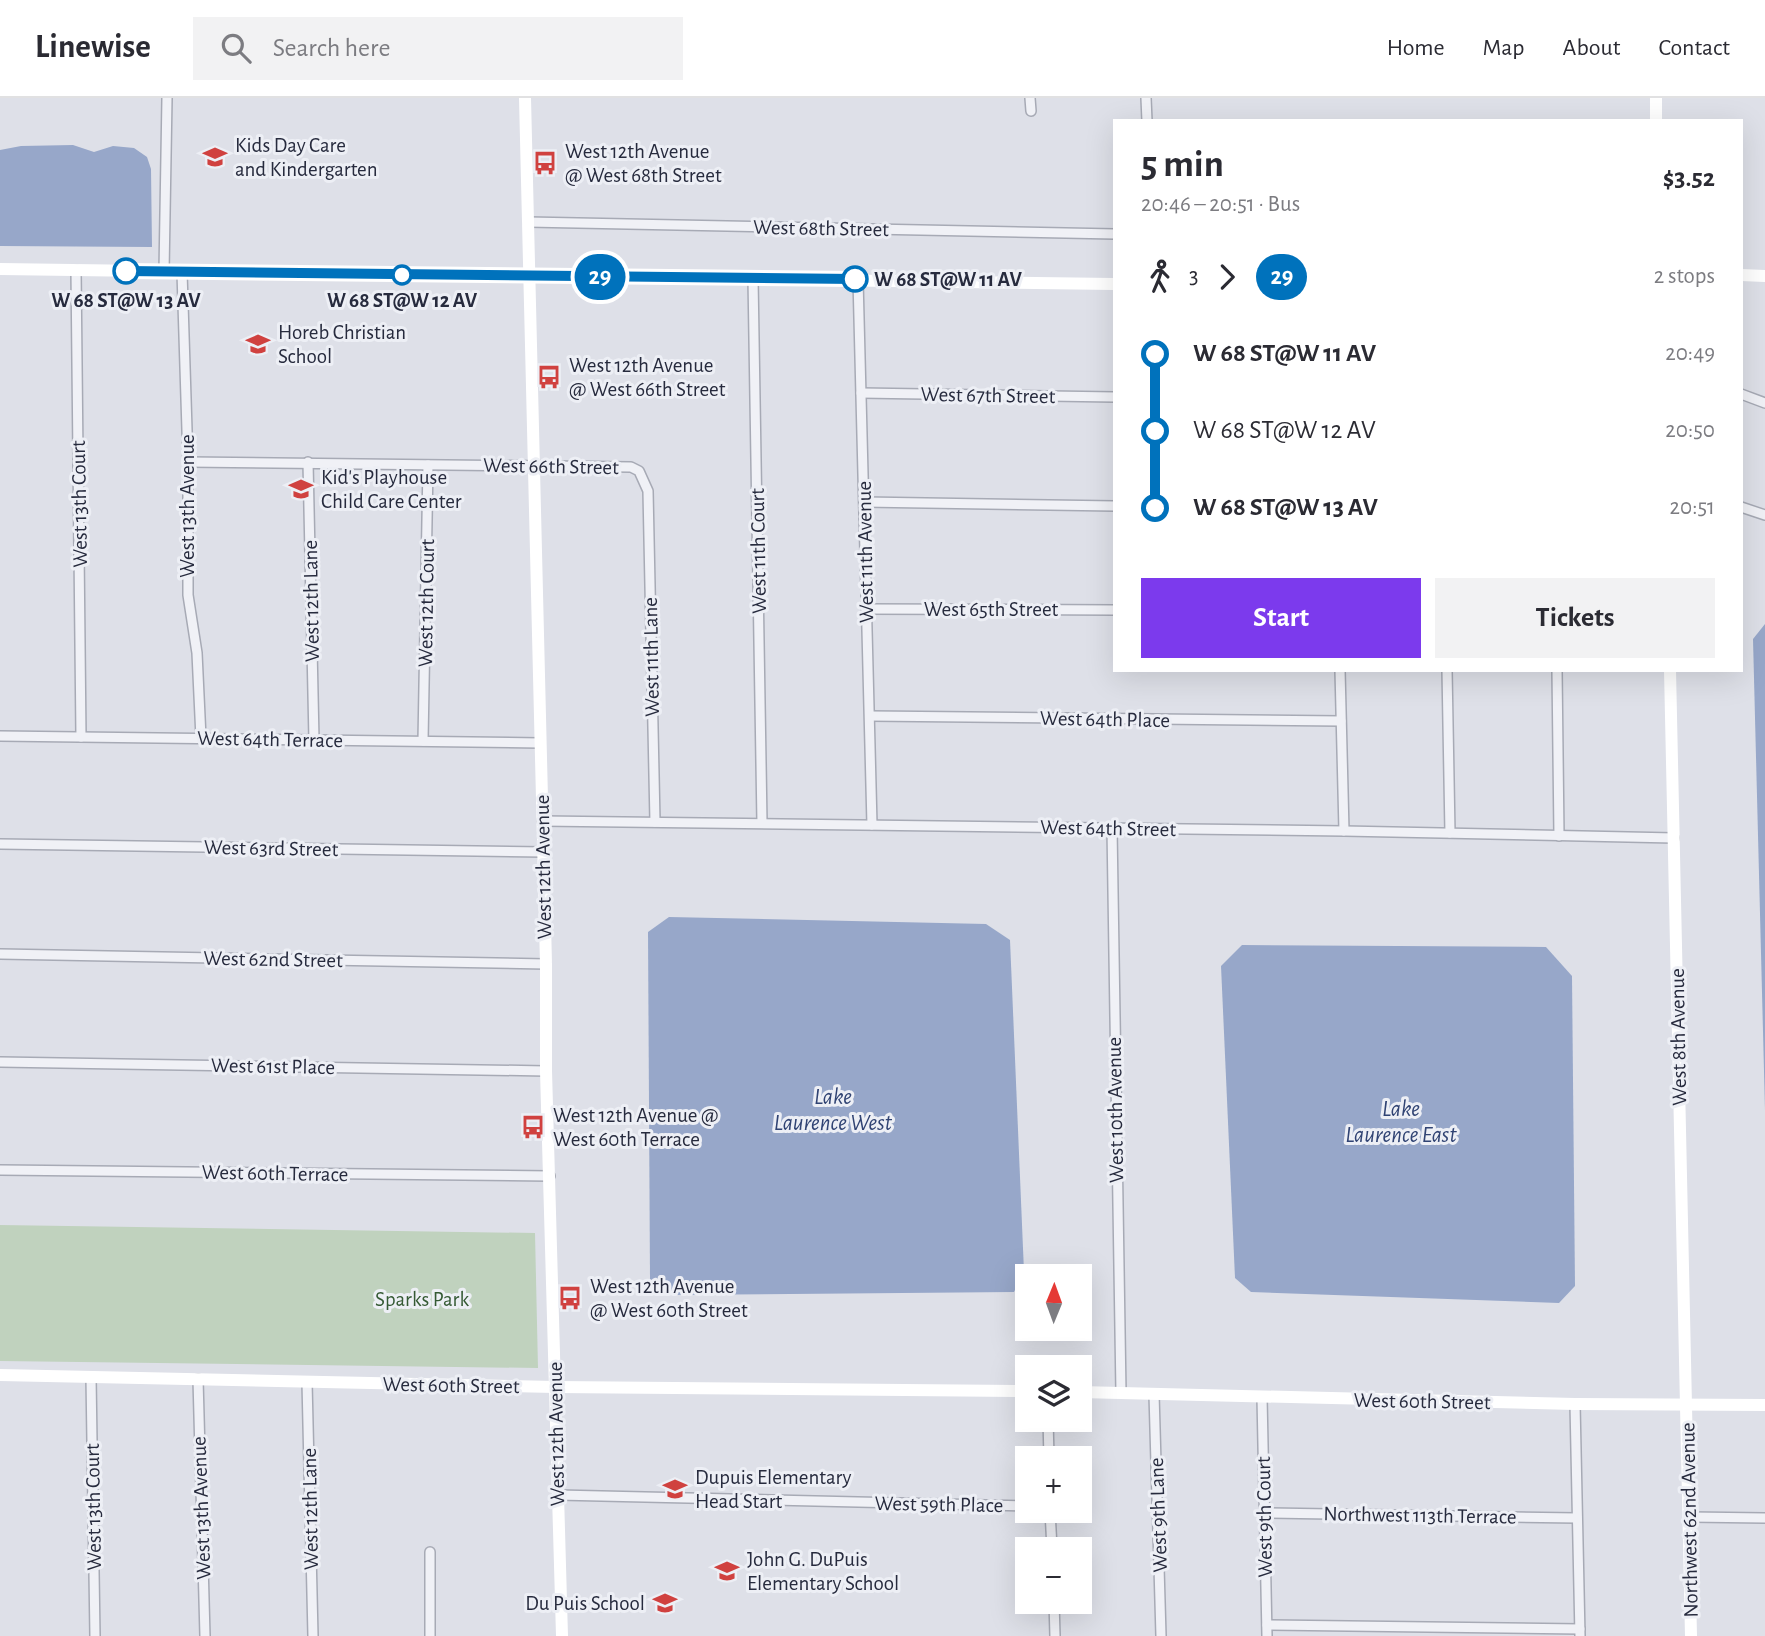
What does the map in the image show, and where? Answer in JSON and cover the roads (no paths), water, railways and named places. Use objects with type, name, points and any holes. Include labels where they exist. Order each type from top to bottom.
[{"type":"street","points":[[164,272],[167,98]]},
{"type":"street","name":"West 12th Avenue","points":[[525,98],[546,964],[546,1070],[562,1636]]},
{"type":"street","points":[[1030,98],[1031,111]]},
{"type":"street","points":[[1146,98],[1147,119]]},
{"type":"street","points":[[1656,98],[1656,119]]},
{"type":"street","name":"West 68th Street","points":[[528,222],[1113,234]]},
{"type":"street","points":[[0,269],[1113,284]]},
{"type":"street","name":"West 13th Court","points":[[76,270],[81,737]]},
{"type":"street","name":"West 13th Avenue","points":[[182,272],[188,462],[188,595],[197,653],[201,738]]},
{"type":"street","name":"West 11th Court","points":[[753,278],[762,823]]},
{"type":"street","name":"West 11th Avenue","points":[[858,279],[872,825]]},
{"type":"street","name":"West 67th Street","points":[[861,393],[1113,397]]},
{"type":"street","points":[[1743,395],[1765,403]]},
{"type":"street","name":"West 66th Street","points":[[188,462],[631,467],[639,471],[648,491]]},
{"type":"street","name":"West 12th Lane","points":[[308,463],[314,740]]},
{"type":"street","name":"West 12th Court","points":[[424,741],[428,465]]},
{"type":"street","name":"West 11th Lane","points":[[648,491],[655,822]]},
{"type":"street","points":[[864,502],[1113,506]]},
{"type":"street","points":[[1743,508],[1765,515]]},
{"type":"street","name":"West 65th Street","points":[[867,609],[1113,610]]},
{"type":"street","points":[[1340,672],[1344,831]]},
{"type":"street","points":[[1447,672],[1450,833]]},
{"type":"street","points":[[1557,672],[1559,836]]},
{"type":"street","name":"West 8th Avenue","points":[[1670,672],[1687,1404]]},
{"type":"street","name":"West 64th Place","points":[[870,716],[1341,721]]},
{"type":"street","name":"West 64th Terrace","points":[[0,736],[540,743]]},
{"type":"street","name":"West 64th Street","points":[[542,821],[1674,838]]},
{"type":"street","name":"West 10th Avenue","points":[[1112,828],[1121,1393]]},
{"type":"street","name":"West 63rd Street","points":[[0,844],[543,852]]},
{"type":"street","name":"West 62nd Street","points":[[0,954],[546,964]]},
{"type":"street","name":"West 61st Place","points":[[0,1062],[546,1070]]},
{"type":"street","name":"West 60th Terrace","points":[[0,1170],[550,1176]]},
{"type":"street","name":"West 60th Street","points":[[0,1375],[555,1387],[1015,1391]]},
{"type":"street","name":"West 13th Court","points":[[91,1377],[95,1636]]},
{"type":"street","name":"West 13th Avenue","points":[[198,1379],[205,1636]]},
{"type":"street","name":"West 12th Lane","points":[[307,1382],[313,1636]]},
{"type":"street","name":"West 60th Street","points":[[1092,1392],[1575,1404],[1765,1405]]},
{"type":"street","name":"West 9th Lane","points":[[1154,1394],[1161,1636]]},
{"type":"street","name":"West 9th Court","points":[[1262,1397],[1267,1636]]},
{"type":"street","points":[[1267,1625],[1580,1633],[1575,1404]]},
{"type":"street","name":"Northwest 62nd Avenue","points":[[1687,1404],[1692,1636]]},
{"type":"street","name":"West 59th Place","points":[[558,1495],[1015,1506]]},
{"type":"street","name":"Northwest 113th Terrace","points":[[1264,1513],[1577,1518]]},
{"type":"street","points":[[1689,1517],[1765,1518]]},
{"type":"street","points":[[430,1552],[430,1636]]},
{"type":"street","points":[[1054,1614],[1055,1636]]},
{"type":"water","points":[[73,145],[94,152],[113,146],[134,148],[147,157],[151,169],[152,247],[0,246],[0,150],[21,146]]},
{"type":"water","points":[[1765,624],[1765,1110],[1753,639]]},
{"type":"water","name":"Lake Laurence West","points":[[669,917],[986,924],[1010,940],[1024,1264],[1015,1264],[1014,1292],[664,1295],[650,1279],[648,932]]},
{"type":"water","name":"Lake Laurence East","points":[[1242,945],[1546,947],[1572,976],[1575,1286],[1559,1303],[1251,1292],[1235,1278],[1221,966]]},
{"type":"place","name":"Kids Day Care and Kindergarten","points":[[215,157]]},
{"type":"place","name":"West 12th Avenue @ West 68th Street","points":[[545,163]]},
{"type":"place","name":"W 68 ST@W 13 AV","points":[[126,271]]},
{"type":"place","name":"W 68 ST@W 12 AV","points":[[402,275]]},
{"type":"place","name":"W 68 ST@W 11 AV","points":[[855,279]]},
{"type":"place","name":"Horeb Christian School","points":[[258,344]]},
{"type":"place","name":"West 12th Avenue @ West 66th Street","points":[[549,377]]},
{"type":"place","name":"Kid's Playhouse Child Care Center","points":[[301,489]]},
{"type":"place","name":"West 12th Avenue @ West 60th Terrace","points":[[533,1127]]},
{"type":"place","name":"West 12th Avenue @ West 60th Street","points":[[570,1298]]},
{"type":"place","name":"Dupuis Elementary Head Start","points":[[675,1489]]},
{"type":"place","name":"John G. DuPuis Elementary School","points":[[727,1571]]},
{"type":"place","name":"Du Puis School","points":[[665,1603]]},
{"type":"park label","name":"Sparks Park","points":[[422,1299]]}]
